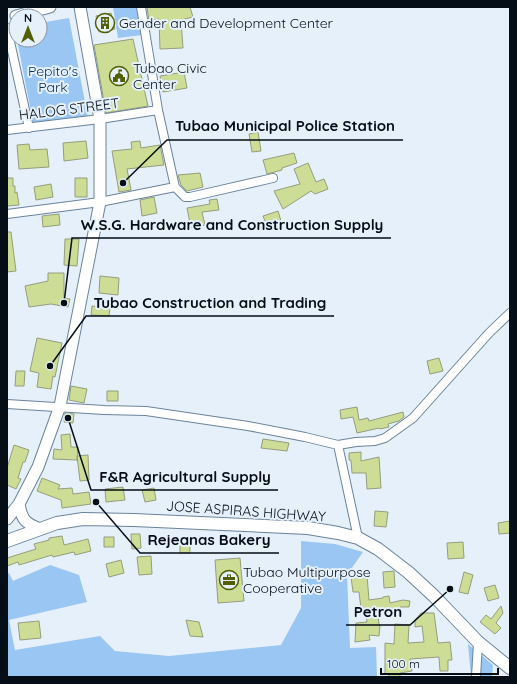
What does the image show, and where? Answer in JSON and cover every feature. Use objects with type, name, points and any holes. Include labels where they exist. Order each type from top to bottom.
[{"type":"main road","points":[[7,519],[19,504],[38,467],[60,406],[100,202],[100,119],[80,7]]},
{"type":"main road","points":[[19,504],[25,522],[40,529]]},
{"type":"main road","name":"JOSE ASPIRAS HIGHWAY","points":[[7,541],[57,523],[76,519],[308,528],[358,538],[378,549],[408,572],[434,596],[478,642],[510,668]]},
{"type":"street","points":[[141,7],[158,110],[175,187],[185,197],[190,197],[273,178]]},
{"type":"street","points":[[7,28],[29,128]]},
{"type":"street","name":"HALOG STREET","points":[[7,130],[100,119],[158,110]]},
{"type":"street","points":[[7,214],[100,202],[175,187]]},
{"type":"street","points":[[7,404],[146,411],[248,426],[338,445],[375,441],[385,438],[413,418],[489,333],[510,313]]},
{"type":"street","points":[[338,445],[358,538]]},
{"type":"street","points":[[476,677],[478,642]]},
{"type":"green space","points":[[113,7],[137,7],[142,35],[118,38]]},
{"type":"green space","name":"Pepito's Park","points":[[69,18],[88,118],[34,127],[19,48],[48,48],[48,22]]},
{"type":"green space","points":[[301,541],[335,544],[363,552],[347,575],[350,648],[376,647],[377,677],[7,677],[7,574],[9,573],[13,581],[50,565],[79,575],[87,602],[9,620],[15,650],[100,636],[115,651],[169,656],[281,645],[301,608]]},
{"type":"green space","points":[[468,644],[493,665],[492,677],[471,677]]},
{"type":"building","points":[[147,7],[190,7],[193,17],[181,20],[183,48],[160,49],[159,19],[149,21]]},
{"type":"building","name":"Gender and Development Center","points":[[111,13],[115,29],[99,32],[96,16]]},
{"type":"building","name":"Tubao Civic Center","points":[[133,39],[148,106],[106,113],[94,45]]},
{"type":"building","points":[[184,72],[187,88],[163,92],[160,76]]},
{"type":"building","points":[[258,132],[261,151],[252,152],[249,134]]},
{"type":"building","points":[[86,141],[88,158],[64,161],[63,143]]},
{"type":"building","points":[[140,141],[141,148],[160,145],[164,165],[127,169],[131,190],[119,192],[112,151],[132,149],[131,142]]},
{"type":"building","points":[[29,144],[30,150],[47,149],[49,167],[19,169],[17,145]]},
{"type":"building","points":[[294,153],[297,163],[282,168],[282,170],[267,174],[263,160]]},
{"type":"building","points":[[308,163],[316,182],[324,179],[328,189],[315,194],[311,191],[283,209],[274,191],[300,184],[294,169]]},
{"type":"building","points":[[200,173],[203,187],[187,191],[181,185],[178,175]]},
{"type":"building","points":[[7,178],[13,178],[13,186],[15,186],[15,193],[17,192],[19,205],[7,206]]},
{"type":"building","points":[[75,178],[87,178],[87,197],[75,197]]},
{"type":"building","points":[[51,184],[53,197],[36,200],[34,187]]},
{"type":"building","points":[[154,197],[157,213],[142,216],[140,200]]},
{"type":"building","points":[[217,199],[219,210],[202,212],[205,225],[191,228],[187,208],[210,204],[209,200]]},
{"type":"building","points":[[278,211],[281,221],[267,226],[263,216]]},
{"type":"building","points":[[59,214],[60,225],[43,227],[42,216]]},
{"type":"building","points":[[7,232],[11,232],[16,271],[7,272]]},
{"type":"building","points":[[65,239],[79,239],[77,266],[64,265]]},
{"type":"building","points":[[48,273],[64,273],[64,298],[70,299],[68,307],[51,304],[29,307],[25,286],[48,281]]},
{"type":"building","points":[[100,276],[119,278],[118,295],[99,293]]},
{"type":"building","points":[[92,306],[110,308],[109,316],[91,315]]},
{"type":"building","points":[[37,338],[62,343],[51,389],[37,387],[39,373],[30,371]]},
{"type":"building","points":[[439,358],[443,371],[430,374],[427,361]]},
{"type":"building","points":[[16,371],[25,371],[24,386],[15,386]]},
{"type":"building","points":[[71,386],[87,389],[84,403],[69,400]]},
{"type":"building","points":[[107,391],[118,391],[118,401],[107,401]]},
{"type":"building","points":[[357,407],[359,420],[368,418],[369,421],[403,412],[404,417],[399,421],[388,424],[389,427],[357,433],[353,417],[341,419],[340,410]]},
{"type":"building","points":[[65,413],[74,414],[73,423],[64,422]]},
{"type":"building","points":[[70,434],[71,447],[78,447],[77,460],[53,459],[54,449],[62,450],[61,435]]},
{"type":"building","points":[[263,439],[289,443],[287,451],[261,448]]},
{"type":"building","points":[[14,445],[29,450],[25,462],[23,462],[18,478],[21,479],[16,489],[7,485],[7,468]]},
{"type":"building","points":[[361,452],[361,461],[379,457],[381,488],[367,489],[366,473],[352,473],[349,453]]},
{"type":"building","points":[[88,455],[89,480],[80,481],[77,456]]},
{"type":"building","points":[[42,478],[60,485],[58,489],[72,488],[73,494],[89,492],[91,504],[62,508],[61,500],[37,491]]},
{"type":"building","points":[[123,487],[125,500],[106,502],[105,489]]},
{"type":"building","points":[[154,488],[156,500],[145,502],[142,490]]},
{"type":"building","points":[[375,511],[388,512],[386,527],[374,526]]},
{"type":"building","points":[[510,521],[510,533],[499,534],[498,523]]},
{"type":"building","points":[[131,534],[140,534],[141,548],[132,549]]},
{"type":"building","points":[[62,536],[64,545],[88,539],[91,551],[75,555],[74,552],[53,557],[52,555],[19,565],[18,562],[7,566],[7,558],[36,549],[34,544],[49,540],[49,538]]},
{"type":"building","points":[[104,537],[114,537],[114,547],[104,547]]},
{"type":"building","points":[[463,542],[464,558],[448,559],[447,543]]},
{"type":"building","points":[[180,544],[190,544],[190,553],[180,553]]},
{"type":"building","points":[[151,556],[152,574],[139,575],[137,557]]},
{"type":"building","name":"Tubao Multipurpose Cooperative","points":[[240,558],[244,601],[218,603],[215,560]]},
{"type":"building","points":[[121,560],[124,573],[109,577],[106,564]]},
{"type":"building","points":[[394,571],[395,587],[384,588],[383,572]]},
{"type":"building","points":[[464,572],[473,575],[468,594],[459,592]]},
{"type":"building","points":[[367,575],[369,600],[389,596],[390,603],[403,600],[410,601],[409,607],[400,607],[401,609],[378,612],[380,626],[379,636],[369,635],[370,640],[355,642],[356,623],[367,622],[366,608],[361,609],[359,592],[353,592],[351,577]]},
{"type":"building","points":[[495,585],[499,598],[488,601],[484,588]]},
{"type":"building","points":[[501,606],[503,613],[496,623],[501,628],[495,634],[480,622],[486,615],[491,619]]},
{"type":"building","points":[[421,613],[434,613],[438,643],[450,642],[452,660],[448,660],[448,671],[440,671],[439,657],[410,659],[412,671],[400,673],[400,677],[389,677],[389,674],[385,674],[385,643],[394,644],[395,624],[409,625],[408,643],[424,642],[422,626],[415,627],[415,620]]},
{"type":"building","points":[[186,620],[199,622],[203,637],[190,636]]},
{"type":"building","points":[[39,621],[41,638],[20,640],[18,623]]},
{"type":"place","name":"Gender and Development Center","points":[[105,23]]},
{"type":"place","name":"Tubao Civic Center","points":[[119,76]]},
{"type":"place","name":"Tubao Municipal Police Station","points":[[123,183]]},
{"type":"place","name":"W.S.G. Hardware and Construction Supply","points":[[64,303]]},
{"type":"place","name":"Tubao Construction and Trading","points":[[50,366]]},
{"type":"place","name":"F&R Agricultural Supply","points":[[68,418]]},
{"type":"place","name":"Rejeanas Bakery","points":[[96,502]]},
{"type":"place","name":"Tubao Multipurpose Cooperative","points":[[229,580]]},
{"type":"place","name":"Petron","points":[[450,589]]}]
